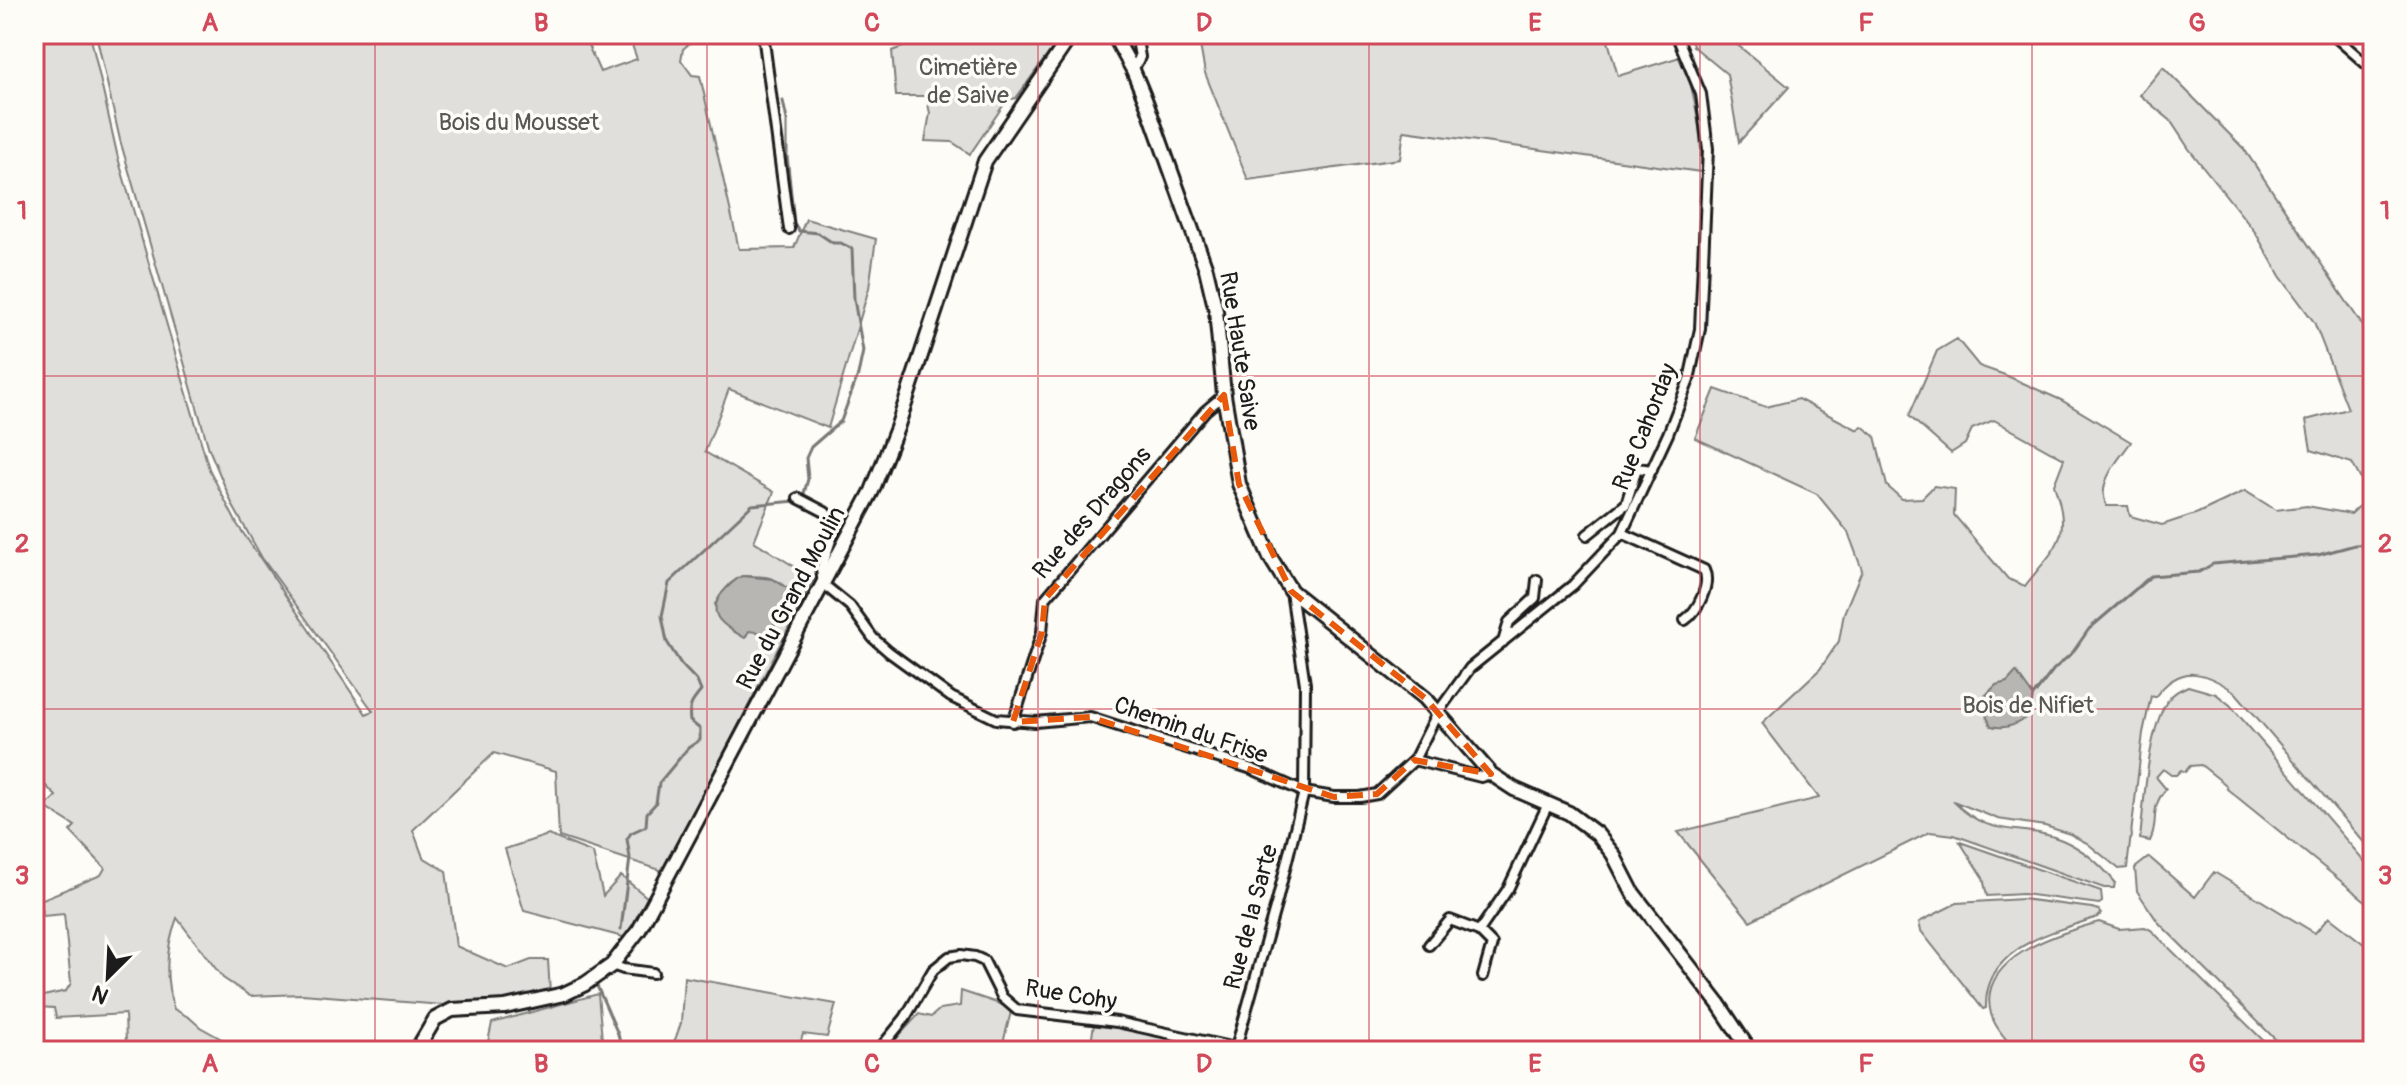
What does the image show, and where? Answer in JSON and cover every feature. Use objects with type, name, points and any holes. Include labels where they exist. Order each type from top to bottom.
[{"type":"street","points":[[763,34],[789,229]]},
{"type":"street","name":"Rue du Grand Moulin","points":[[416,1051],[435,1019],[452,1010],[505,1007],[564,994],[585,984],[612,965],[639,930],[872,491],[888,453],[985,161],[1072,34]]},
{"type":"street","name":"Rue Haute Saive","points":[[1113,34],[1133,70],[1210,281],[1239,484],[1270,557],[1291,591],[1438,712],[1491,774],[1514,789],[1569,813],[1597,834],[1613,854],[1633,893],[1718,1003],[1750,1051]]},
{"type":"street","points":[[1133,70],[1140,57],[1136,34]]},
{"type":"street","name":"Rue Cahorday","points":[[1438,712],[1470,668],[1573,585],[1622,533],[1689,380],[1697,349],[1703,294],[1708,149],[1701,94],[1676,34]]},
{"type":"street","points":[[2332,34],[2372,66]]},
{"type":"street","name":"Rue des Dragons","points":[[1013,722],[1042,632],[1045,599],[1205,411],[1224,395]]},
{"type":"street","points":[[1587,535],[1626,504],[1637,468],[1652,470]]},
{"type":"street","points":[[800,500],[825,512],[833,521],[834,531],[821,570],[823,584]]},
{"type":"street","points":[[1622,533],[1707,574],[1693,614],[1685,620]]},
{"type":"street","points":[[1502,643],[1509,622],[1535,598],[1537,580]]},
{"type":"street","name":"Chemin du Frise","points":[[823,584],[850,606],[881,645],[951,697],[996,719],[1013,722],[1090,717],[1252,769],[1304,792]]},
{"type":"street","name":"Rue Haute Saive","points":[[1291,591],[1305,684],[1304,792]]},
{"type":"street","points":[[1304,792],[1334,797],[1377,794],[1414,760],[1438,712]]},
{"type":"street","name":"Rue Haute Saive","points":[[1414,760],[1481,777],[1491,774]]},
{"type":"street","name":"Rue de la Sarte","points":[[1235,1049],[1304,792]]},
{"type":"street","points":[[1479,931],[1508,889],[1548,804]]},
{"type":"street","points":[[1429,945],[1450,920],[1479,931],[1492,944],[1483,976]]},
{"type":"street","name":"Rue Cohy","points":[[878,1051],[905,1018],[933,970],[949,957],[961,955],[984,961],[1002,997],[1017,1010],[1117,1022],[1235,1049]]},
{"type":"street","points":[[612,965],[653,973]]},
{"type":"highlighted area","points":[[1224,395],[1239,484],[1291,591],[1425,698],[1491,774],[1414,760],[1377,794],[1334,797],[1090,717],[1013,722],[1042,632],[1045,599]]},
{"type":"green space","name":"Bois du Mousset","points":[[34,34],[90,34],[118,158],[209,469],[237,524],[366,714],[373,711],[262,558],[233,506],[209,449],[120,140],[96,34],[583,34],[600,72],[637,59],[628,34],[688,34],[690,43],[683,49],[681,60],[692,75],[700,76],[739,249],[794,248],[806,219],[876,239],[869,288],[828,428],[729,389],[705,452],[774,492],[754,541],[814,579],[663,871],[559,837],[556,771],[494,753],[413,830],[423,857],[446,871],[456,946],[508,969],[531,960],[548,960],[550,994],[456,1006],[302,994],[250,996],[223,978],[177,918],[170,940],[168,963],[174,1009],[243,1051],[61,1051],[61,1046],[126,1044],[125,1014],[56,1018],[54,1008],[38,1007],[34,998],[66,991],[71,983],[64,914],[43,916],[40,900],[101,875],[105,868],[70,831],[75,826],[45,807],[56,796],[45,785],[34,789]],"holes":[[[742,576],[775,580],[789,594],[774,627],[749,631],[715,604],[730,584]]]},
{"type":"green space","name":"Cimetière de Saive","points":[[936,34],[1057,34],[1059,39],[1016,98],[1007,100],[970,154],[952,142],[925,141],[930,113],[926,96],[896,96],[892,51]]},
{"type":"green space","points":[[1198,34],[1606,34],[1618,76],[1683,56],[1697,114],[1701,172],[1404,131],[1400,159],[1248,180],[1205,73]]},
{"type":"green space","points":[[1689,34],[1724,34],[1789,87],[1739,142],[1727,74],[1693,46]]},
{"type":"green space","name":"Bois de Nifiet","points":[[2163,67],[2244,149],[2373,341],[2373,853],[2235,692],[2213,679],[2193,674],[2174,679],[2155,697],[2151,696],[2143,733],[2127,868],[2119,869],[2087,843],[2070,834],[2045,826],[1998,819],[1953,801],[1967,813],[1993,826],[2046,835],[2070,844],[2104,870],[2115,882],[2114,888],[2104,888],[1954,835],[1930,832],[1750,921],[1678,832],[1819,798],[1762,723],[1820,669],[1839,641],[1844,613],[1862,570],[1848,532],[1817,494],[1695,438],[1715,389],[1766,407],[1798,399],[1858,430],[1862,426],[1875,436],[1887,486],[1902,499],[1922,498],[1934,486],[1955,489],[1954,515],[2008,579],[2025,586],[2059,540],[2062,517],[2054,485],[2064,459],[1994,420],[1972,429],[1965,444],[1951,453],[1909,416],[1937,351],[1957,339],[1979,366],[2061,400],[2131,442],[2110,472],[2104,489],[2107,506],[2128,506],[2130,516],[2162,525],[2198,513],[2245,491],[2276,510],[2307,506],[2351,514],[2370,496],[2352,463],[2311,450],[2306,420],[2348,409],[2314,322],[2280,276],[2255,232],[2170,120],[2140,95]]},
{"type":"green space","points":[[2188,686],[2216,694],[2230,705],[2373,871],[2373,907],[2201,765],[2190,766],[2176,775],[2163,769],[2156,777],[2166,789],[2157,803],[2150,841],[2140,839],[2148,767],[2161,713],[2176,692]]},
{"type":"green space","points":[[548,835],[593,853],[603,896],[621,876],[648,898],[627,938],[524,911],[505,849]]},
{"type":"green space","points":[[1960,842],[2101,891],[2102,902],[2023,894],[1987,896],[1983,878]]},
{"type":"green space","points":[[2149,857],[2195,897],[2214,872],[2315,933],[2329,917],[2373,951],[2373,1051],[2287,1051],[2158,922],[2137,891],[2135,868]]},
{"type":"green space","points":[[2022,899],[2092,908],[2101,914],[2042,936],[2008,956],[1996,970],[1988,987],[1986,1008],[1983,1009],[1921,931],[1919,922],[1957,903]]},
{"type":"green space","points":[[2099,922],[2119,929],[2145,927],[2151,930],[2274,1051],[2016,1051],[1998,1029],[1991,1014],[1990,994],[1996,977],[2024,951],[2063,933]]},
{"type":"green space","points":[[684,977],[836,1004],[827,1037],[803,1034],[798,1051],[671,1051],[681,1023]]},
{"type":"green space","points":[[961,991],[1012,1008],[1001,1051],[885,1051],[919,1014],[931,1017],[940,1009],[960,1006]]},
{"type":"green space","points":[[598,994],[603,1051],[486,1051],[492,1023]]},
{"type":"green space","points":[[1094,1023],[1219,1049],[1225,1051],[1090,1051]]},
{"type":"shaded area","points":[[742,576],[773,579],[787,588],[789,599],[769,634],[749,631],[745,638],[725,625],[717,615],[715,608],[722,593]]},
{"type":"shaded area","points":[[2016,672],[2033,696],[2030,715],[2012,725],[1991,726],[1984,711],[1983,698]]},
{"type":"waterway","points":[[621,929],[630,858],[627,839],[631,833],[646,826],[647,813],[656,803],[659,783],[688,748],[700,740],[700,729],[690,721],[690,708],[701,691],[697,681],[667,642],[662,616],[669,583],[752,505],[796,501],[803,497],[808,479],[806,458],[811,447],[841,421],[858,375],[863,351],[854,299],[852,249],[841,243],[833,243],[818,233],[799,231],[794,223],[783,101]]},
{"type":"waterway","points":[[2033,696],[2054,669],[2073,652],[2089,629],[2151,576],[2199,572],[2213,564],[2318,555],[2355,545],[2373,544]]},
{"type":"waterway","points":[[597,986],[622,1051]]}]
